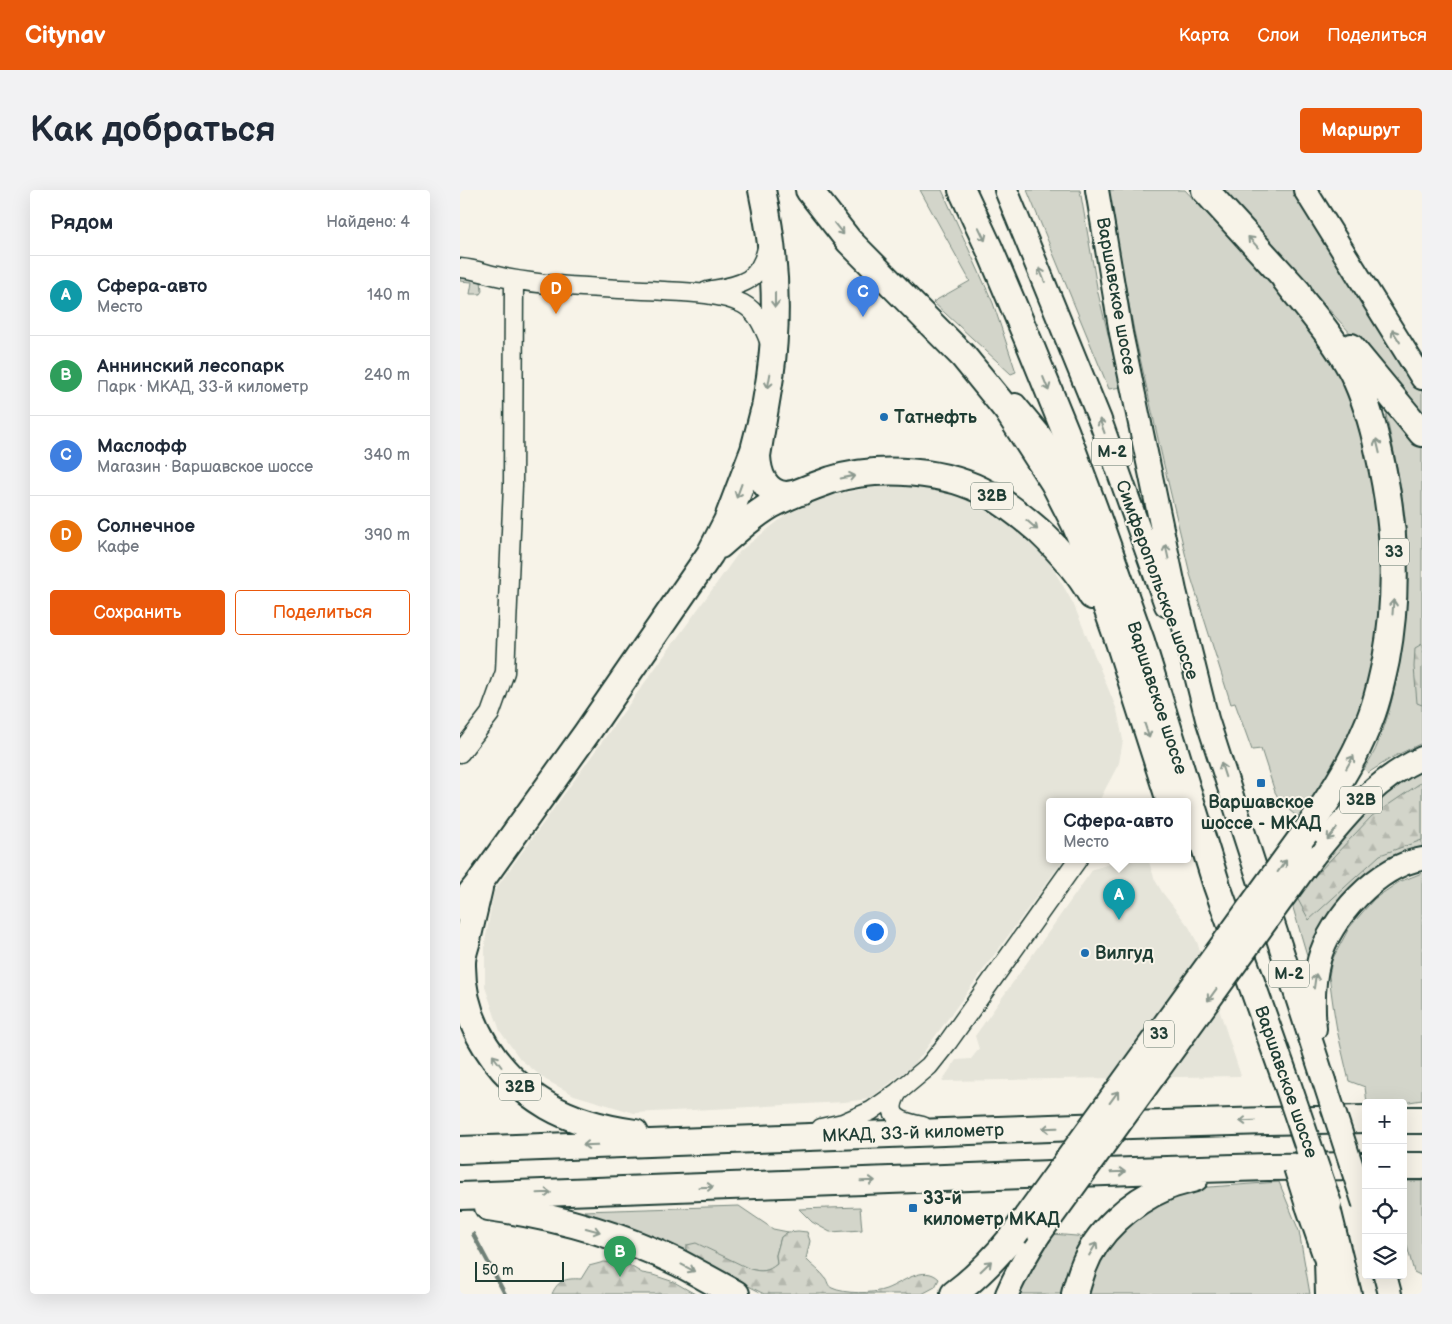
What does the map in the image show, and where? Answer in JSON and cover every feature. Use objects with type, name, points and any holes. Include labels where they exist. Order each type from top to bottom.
[{"type":"highway","points":[[762,190],[771,234],[776,301],[770,377],[757,456],[758,469],[763,482],[774,492],[787,495],[802,491]]},
{"type":"highway","name":"Варшавское шоссе","points":[[809,190],[849,241],[963,356]]},
{"type":"highway","name":"Симферопольское шоссе","points":[[962,190],[1031,347],[1079,468],[1130,642]]},
{"type":"highway","name":"33","points":[[1205,190],[1285,279],[1345,340],[1422,433]]},
{"type":"highway","name":"33","points":[[954,1294],[977,1275],[1014,1235],[1309,845],[1328,800],[1355,753],[1376,702],[1385,662],[1392,615],[1394,581],[1394,551],[1385,477],[1370,416],[1351,370],[1336,346],[1285,279]]},
{"type":"highway","points":[[963,356],[1007,410],[1054,483],[1075,524],[1105,604],[1130,642],[1169,798]]},
{"type":"highway","points":[[460,907],[586,734],[710,554],[727,521],[754,450],[764,411]]},
{"type":"highway","name":"32B","points":[[710,554],[744,524],[770,506],[832,480],[860,474],[890,472],[941,477],[990,494],[1031,524],[1054,545],[1073,567],[1130,642]]},
{"type":"highway","name":"Варшавское шоссе","points":[[1130,642],[1186,798]]},
{"type":"highway","name":"Варшавское шоссе","points":[[1191,813],[1217,886],[1318,1205]]},
{"type":"highway","points":[[1191,857],[1278,1083]]},
{"type":"highway","name":"32B","points":[[480,882],[462,961],[464,988],[469,1014],[481,1039],[500,1065],[519,1086],[549,1107],[579,1120],[614,1130],[668,1138],[733,1140]]},
{"type":"highway","name":"МКАД, 33-й километр","points":[[460,1150],[1362,1118]]},
{"type":"highway","points":[[1407,1120],[1422,1120]]},
{"type":"highway","points":[[460,1196],[1268,1167],[1362,1166]]},
{"type":"highway","points":[[1407,1166],[1422,1166]]},
{"type":"highway","points":[[1075,1294],[1083,1267],[1096,1243],[1115,1221],[1138,1202],[1167,1186],[1201,1176],[1268,1167]]},
{"type":"highway","points":[[460,1203],[516,1211],[609,1234],[678,1263],[736,1294]]},
{"type":"highway","points":[[1318,1205],[1328,1260],[1330,1294]]},
{"type":"main road","name":"Симферопольское шоссе","points":[[1006,190],[1100,420],[1206,719]]},
{"type":"main road","name":"Варшавское шоссе","points":[[1097,190],[1121,333],[1175,591],[1206,719],[1362,1198]]},
{"type":"main road","points":[[1305,190],[1422,378]]},
{"type":"main road","name":"Варшавское шоссе","points":[[963,356],[1010,398],[1040,435],[1062,468],[1094,533],[1130,642]]},
{"type":"main road","name":"32B","points":[[1007,1294],[1024,1257],[1309,845],[1353,809],[1371,790],[1392,775],[1422,758]]},
{"type":"main road","points":[[1324,1082],[1317,1048],[1313,1012],[1319,958],[1328,937],[1354,900],[1374,883],[1395,869],[1422,860]]},
{"type":"main road","points":[[1407,1115],[1422,1113]]},
{"type":"main road","name":"Варшавское шоссе","points":[[1318,1205],[1350,1294]]},
{"type":"main road","points":[[1328,1260],[1341,1294]]},
{"type":"main road","points":[[1386,1279],[1390,1294]]},
{"type":"street","points":[[694,293],[734,286],[752,278],[762,265],[771,234]]},
{"type":"street","points":[[460,268],[477,270],[514,280],[548,284],[694,293],[734,300],[749,308],[758,316],[764,326],[773,351]]},
{"type":"street","points":[[460,753],[490,714],[504,672],[513,485],[514,280]]},
{"type":"street","points":[[1079,468],[1094,533],[1105,604]]},
{"type":"street","points":[[763,1138],[843,1123],[871,1112],[929,1066],[1075,863]]},
{"type":"street","points":[[898,1092],[893,1100],[892,1109],[896,1118],[907,1123],[936,1129],[977,1131]]},
{"type":"shaded area","points":[[904,484],[936,488],[971,500],[1004,518],[1031,540],[1051,565],[1073,603],[1117,710],[1123,740],[1119,763],[1101,798],[1046,798],[1046,863],[1061,863],[915,1064],[869,1099],[844,1102],[634,1113],[574,1095],[546,1080],[520,1059],[500,1031],[485,987],[485,942],[494,891],[740,551],[786,515],[824,497],[878,486]]},
{"type":"shaded area","points":[[1149,863],[1155,880],[1162,892],[1189,927],[1197,942],[1241,1076],[942,1081],[956,1060],[971,1059],[979,1049],[975,1036],[1093,869],[1110,864]]},
{"type":"green space","points":[[920,190],[942,190],[993,303],[1016,372],[1011,374],[933,302],[970,281]]},
{"type":"green space","points":[[1027,190],[1080,190],[1098,293],[1121,387],[1109,389]]},
{"type":"green space","points":[[1109,190],[1185,190],[1276,288],[1325,349],[1354,401],[1375,480],[1383,583],[1375,649],[1369,682],[1359,715],[1346,745],[1301,820],[1282,804],[1275,792],[1261,749],[1252,750],[1235,703],[1231,704],[1190,574],[1134,331]]},
{"type":"green space","points":[[1221,190],[1296,190],[1422,392],[1422,416],[1399,387]]},
{"type":"green space","points":[[460,274],[481,280],[482,291],[480,294],[470,294],[472,282],[460,281]]},
{"type":"green space","points":[[1393,411],[1422,447],[1422,743],[1393,757],[1368,773],[1364,769],[1377,746],[1393,695],[1402,646],[1407,595],[1408,557],[1405,516],[1386,415]]},
{"type":"green space","points":[[1422,644],[1422,705],[1417,703],[1414,667],[1415,648]]},
{"type":"green space","points":[[1422,769],[1422,848],[1390,858],[1368,875],[1309,962],[1291,901],[1298,892],[1338,881],[1317,869],[1360,818],[1395,785]]},
{"type":"green space","points":[[1422,782],[1422,840],[1380,855],[1309,920],[1296,896],[1372,816]]},
{"type":"green space","points":[[1422,873],[1422,1100],[1407,1102],[1407,1099],[1366,1099],[1365,1087],[1349,1081],[1337,1030],[1329,976],[1332,960],[1349,928],[1374,899],[1399,882]]},
{"type":"green space","points":[[1407,1181],[1422,1181],[1422,1276],[1414,1272],[1407,1246]]},
{"type":"green space","points":[[1279,1182],[1299,1231],[1310,1294],[1085,1294],[1103,1250],[1144,1208],[1196,1188]]},
{"type":"green space","points":[[739,1206],[773,1229],[788,1232],[781,1237],[776,1255],[777,1264],[770,1270],[759,1271],[686,1254],[584,1211]]},
{"type":"green space","points":[[860,1207],[862,1230],[830,1232],[812,1222],[799,1209]]},
{"type":"green space","points":[[788,1232],[807,1232],[810,1241],[806,1259],[824,1276],[832,1288],[837,1290],[859,1293],[880,1291],[913,1276],[927,1273],[939,1279],[935,1287],[922,1294],[764,1294],[686,1254],[687,1245],[696,1243],[750,1269],[764,1271],[777,1264],[776,1255],[781,1237]]},
{"type":"green space","points":[[1052,1234],[1088,1237],[1064,1294],[1018,1294],[1022,1285]]},
{"type":"green space","points":[[604,1262],[627,1264],[642,1273],[674,1282],[695,1294],[552,1294],[554,1289],[563,1281],[581,1279],[589,1266]]},
{"type":"waterway","points":[[473,1234],[505,1294]]},
{"type":"place","name":"Солнечное","points":[[556,314]]},
{"type":"place","name":"Маслофф","points":[[863,317]]},
{"type":"place","name":"Татнефть","points":[[884,417]]},
{"type":"place","name":"Варшавское шоссе - МКАД","points":[[1261,783]]},
{"type":"place","name":"Сфера-авто","points":[[1119,920]]},
{"type":"place","name":"Вилгуд","points":[[1085,953]]},
{"type":"place","name":"33-й километр МКАД","points":[[913,1208]]},
{"type":"place","name":"Аннинский лесопарк","points":[[620,1277]]}]
